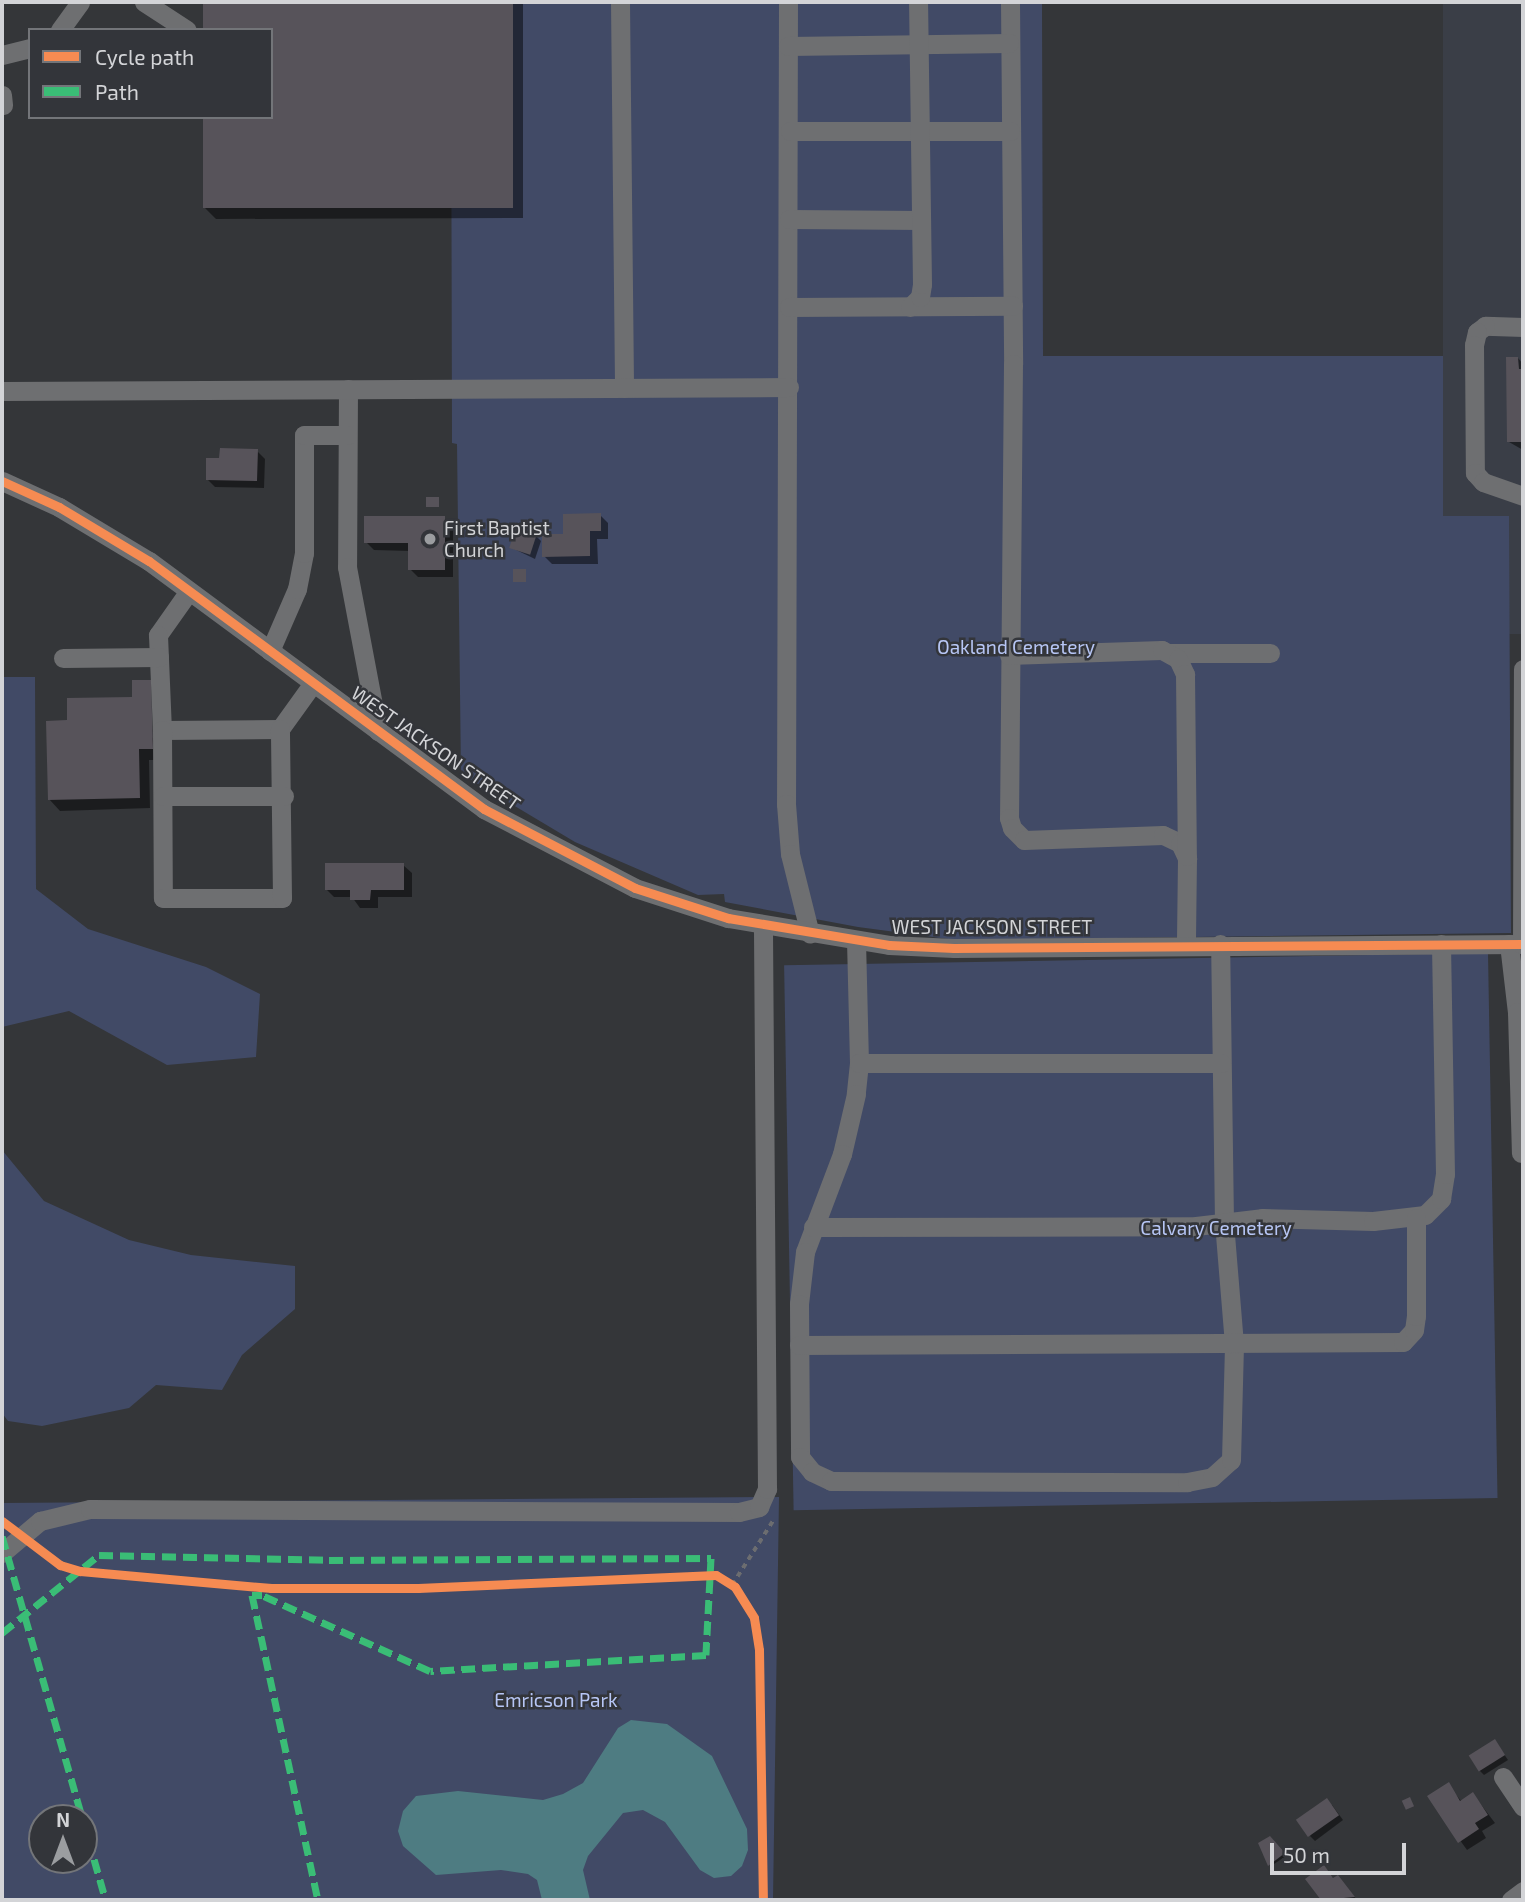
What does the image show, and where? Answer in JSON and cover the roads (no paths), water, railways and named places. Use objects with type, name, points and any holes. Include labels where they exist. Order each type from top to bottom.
[{"type":"street","points":[[61,28],[79,2]]},
{"type":"street","points":[[144,2],[184,28]]},
{"type":"street","points":[[620,2],[624,387]]},
{"type":"street","points":[[788,2],[790,131],[786,804],[790,854],[810,934]]},
{"type":"street","points":[[910,307],[922,292],[918,2]]},
{"type":"street","points":[[1010,2],[1013,306],[1009,818],[1017,836],[1035,841],[1163,835],[1180,843],[1187,858]]},
{"type":"street","points":[[788,46],[1009,43]]},
{"type":"street","points":[[2,55],[28,48]]},
{"type":"street","points":[[790,131],[1010,131]]},
{"type":"street","points":[[789,219],[921,220]]},
{"type":"street","points":[[789,307],[1013,306]]},
{"type":"street","points":[[1523,327],[1485,326],[1477,332],[1474,358],[1475,472],[1483,482],[1523,496]]},
{"type":"street","points":[[2,391],[789,387]]},
{"type":"street","points":[[348,389],[347,567],[378,731]]},
{"type":"street","points":[[271,651],[297,589],[304,553],[304,435],[347,435]]},
{"type":"street","name":"WEST JACKSON STREET","points":[[2,481],[59,507],[189,591],[484,809],[635,888],[763,925],[810,934],[954,948],[1186,944],[1518,944]]},
{"type":"street","points":[[189,591],[158,635],[162,730],[163,898],[282,898],[284,796],[280,729],[313,683]]},
{"type":"street","points":[[1170,653],[1185,674],[1186,944]]},
{"type":"street","points":[[1009,655],[1270,653]]},
{"type":"street","points":[[63,658],[159,657]]},
{"type":"street","points":[[1521,1153],[1517,1012],[1523,669]]},
{"type":"street","points":[[162,730],[280,729]]},
{"type":"street","points":[[163,796],[284,796]]},
{"type":"street","points":[[2,1553],[40,1521],[90,1508],[739,1512],[759,1507],[767,1489],[763,925]]},
{"type":"street","points":[[856,940],[859,1063],[842,1154],[813,1227],[800,1280],[800,1457],[820,1478],[1187,1482],[1212,1477],[1231,1460],[1234,1344],[1224,1222],[1220,944]]},
{"type":"street","points":[[813,1227],[1196,1226],[1224,1222],[1416,1218],[1441,1199],[1446,1174],[1441,944]]},
{"type":"street","points":[[859,1063],[1222,1063]]},
{"type":"street","points":[[799,1345],[1392,1344],[1409,1338],[1416,1316],[1416,1218]]},
{"type":"street","points":[[1503,1777],[1523,1807]]},
{"type":"street","points":[[1511,1900],[1523,1891]]},
{"type":"place","name":"First Baptist Church","points":[[430,539]]},
{"type":"park label","name":"Oakland Cemetery","points":[[1016,647]]},
{"type":"park label","name":"Calvary Cemetery","points":[[1216,1228]]},
{"type":"park label","name":"Emricson Park","points":[[556,1700]]}]
